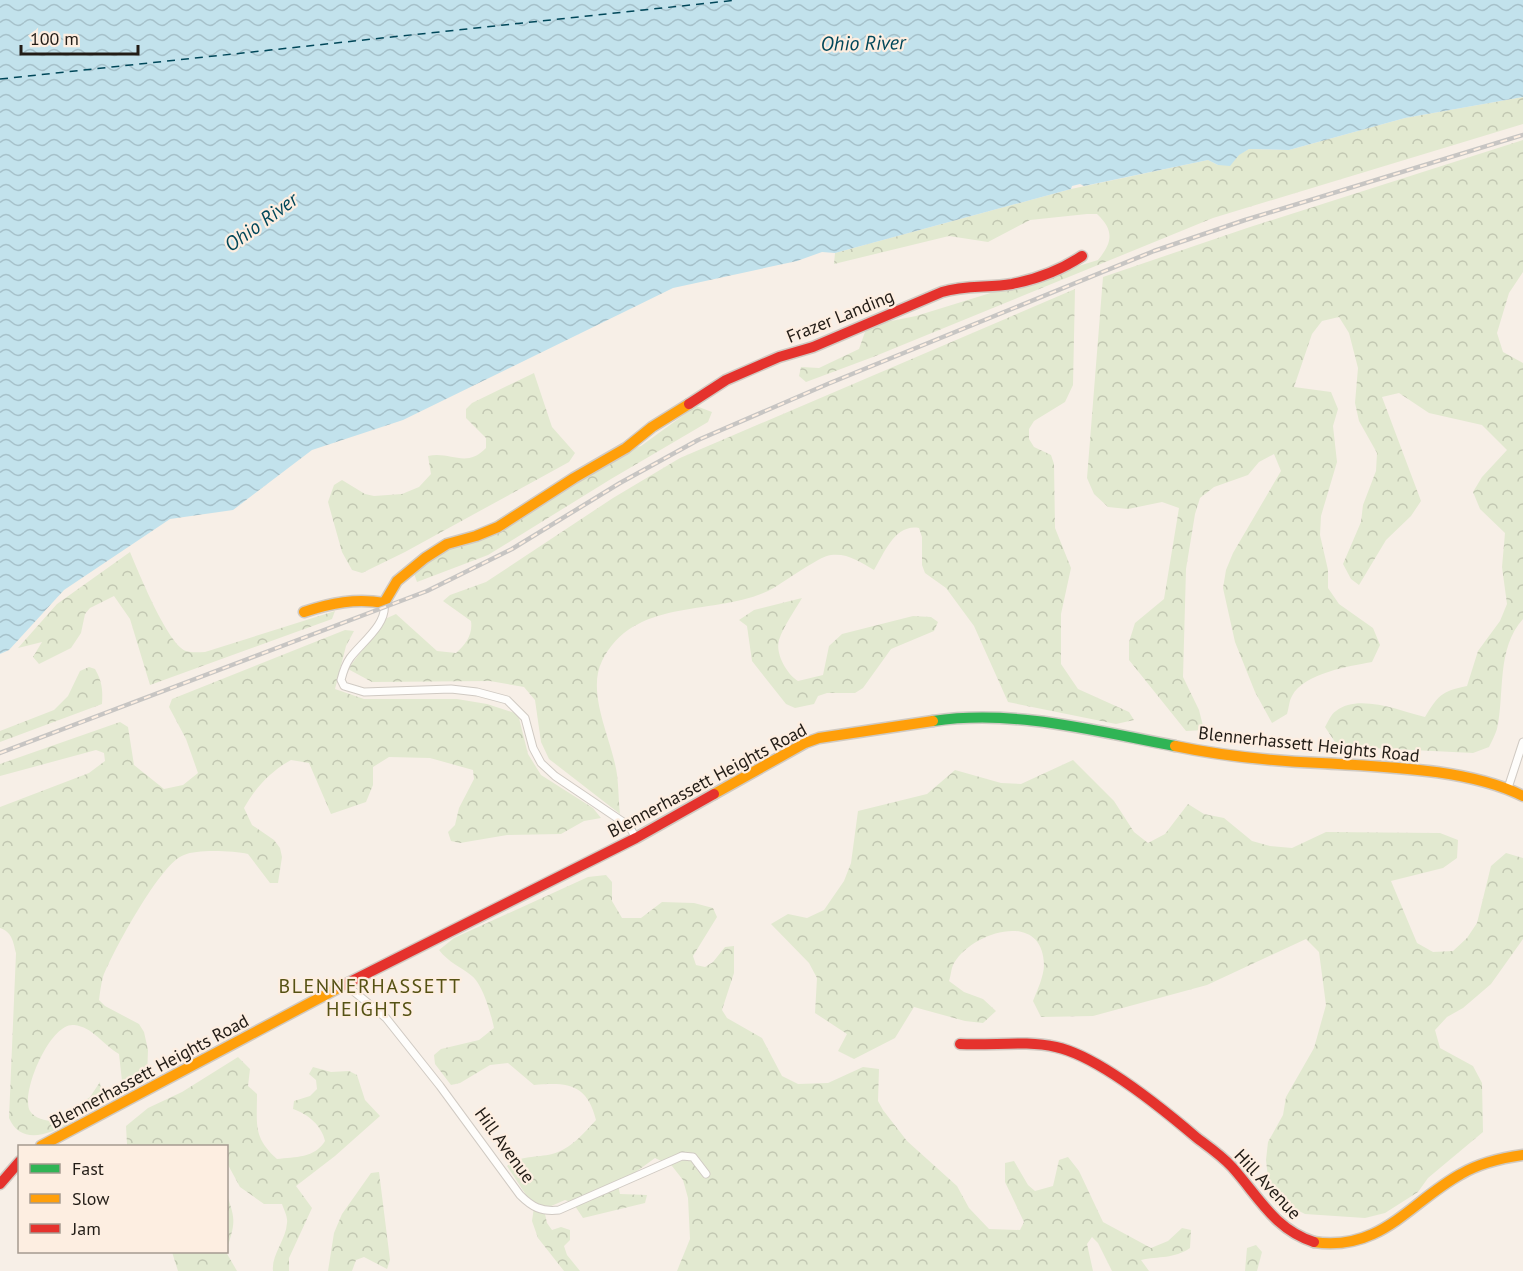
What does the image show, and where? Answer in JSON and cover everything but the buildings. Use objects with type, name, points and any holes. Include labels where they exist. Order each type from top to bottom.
[{"type":"street","name":"Frazer Landing","points":[[384,603],[397,581],[425,558],[447,544],[498,527],[626,448],[657,424],[726,380],[778,357],[813,347],[942,292],[958,287],[1011,284],[1065,267],[1082,256]]},
{"type":"street","points":[[304,612],[346,600],[370,600],[384,603],[385,608],[373,632],[346,666],[341,680],[344,686],[364,692],[451,689],[477,692],[507,700],[525,718],[533,748],[541,763],[555,776],[628,826],[636,838]]},
{"type":"street","name":"Blennerhassett Heights Road","points":[[43,1145],[378,967],[636,838],[819,738],[971,717],[1002,717],[1059,724],[1247,758],[1404,768],[1508,788],[1523,796]]},
{"type":"street","points":[[1508,788],[1523,742]]},
{"type":"street","name":"Hill Avenue","points":[[346,985],[386,1018],[440,1086],[520,1195],[531,1206],[538,1209],[558,1210],[682,1156],[693,1157],[706,1174]]},
{"type":"street","name":"Hill Avenue","points":[[960,1044],[1038,1045],[1065,1049],[1085,1058],[1146,1096],[1230,1165],[1259,1203],[1278,1223],[1302,1239],[1319,1244],[1359,1242],[1376,1236],[1447,1183],[1482,1162],[1523,1155]]},
{"type":"street","points":[[0,1184],[18,1163]]},
{"type":"green space","points":[[1523,97],[1523,124],[1213,218],[873,357],[806,382],[799,376],[801,367],[819,368],[859,349],[865,332],[881,323],[916,316],[1098,260],[1110,237],[1107,226],[1097,214],[1087,214],[1030,220],[988,242],[949,236],[834,264],[835,253],[1071,189],[1208,160],[1218,165],[1249,149],[1289,150],[1405,118]]},
{"type":"green space","points":[[1523,140],[1523,272],[1509,293],[1497,333],[1503,352],[1523,363],[1523,619],[1514,631],[1505,657],[1497,729],[1489,747],[1473,753],[1352,747],[1335,742],[1325,727],[1334,712],[1345,706],[1356,704],[1380,705],[1425,717],[1433,704],[1446,692],[1467,686],[1478,651],[1500,621],[1507,604],[1502,567],[1505,533],[1480,509],[1473,492],[1482,477],[1507,450],[1482,425],[1429,413],[1399,393],[1382,397],[1421,501],[1411,516],[1386,540],[1359,585],[1351,579],[1343,564],[1361,522],[1363,505],[1376,471],[1377,453],[1359,421],[1355,403],[1358,368],[1349,333],[1339,317],[1322,321],[1312,334],[1294,387],[1331,392],[1338,409],[1333,426],[1337,462],[1321,516],[1320,535],[1328,570],[1328,588],[1339,604],[1373,628],[1380,645],[1372,662],[1328,672],[1306,682],[1292,696],[1287,714],[1272,723],[1255,692],[1235,642],[1223,588],[1226,570],[1233,553],[1281,471],[1274,454],[1259,462],[1248,475],[1214,487],[1200,498],[1195,514],[1186,569],[1183,677],[1199,710],[1204,730],[1186,731],[1129,660],[1129,642],[1135,623],[1164,599],[1179,508],[1162,502],[1128,509],[1108,507],[1094,494],[1087,478],[1103,277],[1250,227]]},
{"type":"green space","points":[[1075,289],[1073,385],[1065,402],[1034,421],[1029,429],[1029,439],[1034,447],[1051,455],[1054,464],[1055,528],[1071,568],[1061,614],[1061,664],[1078,689],[1129,712],[1134,720],[1116,724],[1008,702],[974,626],[946,588],[925,573],[922,565],[922,537],[919,528],[903,530],[897,535],[874,570],[848,557],[831,555],[818,560],[768,591],[746,599],[654,617],[634,626],[616,640],[602,661],[597,686],[601,713],[616,770],[620,814],[549,759],[541,742],[535,700],[524,687],[490,681],[372,682],[348,669],[385,619],[396,614],[437,651],[456,653],[468,638],[471,621],[443,601],[450,595],[486,582],[613,498],[680,458]]},
{"type":"green space","points":[[534,373],[552,427],[575,453],[569,462],[405,552],[362,573],[352,570],[342,552],[328,502],[334,485],[342,480],[365,494],[374,496],[402,494],[419,487],[431,474],[428,456],[465,458],[479,454],[486,448],[486,438],[466,418],[466,409],[472,403]]},
{"type":"green space","points":[[696,406],[712,412],[708,422],[488,555],[417,582],[411,565],[492,523],[588,463],[641,446]]},
{"type":"green space","points":[[130,552],[162,622],[179,646],[188,652],[205,652],[335,611],[332,619],[150,685],[130,619],[114,596],[90,608],[85,614],[81,633],[71,648],[39,664],[33,657],[42,642],[18,648],[57,604]]},
{"type":"green space","points":[[802,598],[783,630],[778,645],[783,663],[798,681],[823,675],[829,646],[842,634],[913,616],[931,617],[938,622],[934,631],[891,649],[863,688],[855,693],[827,693],[818,696],[814,704],[795,708],[786,704],[752,661],[747,626],[739,620],[754,610]]},
{"type":"green space","points":[[345,630],[354,631],[346,646],[335,689],[364,699],[457,699],[487,704],[518,714],[528,754],[541,775],[593,808],[601,818],[584,821],[561,834],[507,835],[460,843],[451,841],[448,832],[455,825],[459,808],[474,779],[473,770],[430,758],[389,757],[373,767],[373,785],[366,802],[331,814],[309,763],[291,760],[264,781],[244,808],[252,825],[274,840],[280,848],[282,857],[278,883],[270,883],[248,854],[206,851],[184,855],[174,861],[151,890],[108,965],[102,980],[99,1000],[105,1006],[139,1024],[144,1032],[148,1050],[147,1077],[131,1083],[122,1081],[119,1054],[81,1026],[65,1027],[47,1046],[39,1061],[29,1090],[30,1111],[37,1117],[54,1122],[90,1097],[100,1082],[102,1102],[67,1125],[53,1131],[40,1135],[27,1135],[17,1129],[9,1118],[16,953],[10,935],[0,928],[0,807],[89,773],[105,761],[104,753],[96,750],[0,776],[0,764],[120,722],[128,727],[134,765],[164,789],[183,785],[198,773],[186,739],[169,707],[172,699]]},
{"type":"green space","points":[[89,667],[95,669],[99,678],[102,704],[0,742],[0,731],[54,710],[68,696],[80,671]]},
{"type":"green space","points":[[1073,760],[1114,801],[1134,832],[1148,843],[1165,834],[1188,804],[1204,814],[1224,818],[1252,841],[1270,846],[1292,848],[1326,832],[1440,833],[1458,840],[1457,858],[1443,868],[1391,881],[1417,943],[1433,952],[1453,951],[1467,938],[1477,923],[1491,866],[1506,853],[1523,858],[1523,939],[1491,984],[1463,1008],[1447,1017],[1435,1030],[1440,1048],[1473,1066],[1482,1083],[1483,1132],[1428,1178],[1418,1192],[1385,1213],[1365,1218],[1305,1214],[1289,1206],[1277,1193],[1268,1178],[1266,1160],[1268,1142],[1283,1115],[1286,1097],[1314,1048],[1326,1005],[1319,952],[1306,939],[1207,985],[1093,1016],[1041,1017],[1033,1001],[1044,969],[1041,948],[1032,937],[1020,932],[1005,931],[976,942],[963,952],[954,963],[949,981],[964,992],[983,999],[996,1011],[983,1023],[965,1021],[914,1007],[895,1038],[854,1059],[838,1051],[847,1034],[815,1013],[817,978],[809,963],[771,924],[788,914],[807,918],[824,910],[844,881],[851,863],[858,811],[927,794],[955,770],[1001,783],[1021,784]]},
{"type":"green space","points":[[606,875],[612,882],[612,901],[622,918],[641,918],[662,902],[694,903],[713,908],[717,917],[693,956],[696,965],[705,967],[713,962],[725,947],[734,946],[734,973],[722,1010],[727,1018],[762,1038],[782,1076],[798,1084],[828,1083],[863,1067],[879,1069],[878,1101],[883,1110],[907,1141],[957,1186],[969,1208],[989,1229],[1020,1230],[1024,1222],[1005,1182],[1005,1163],[1014,1161],[1028,1185],[1035,1191],[1053,1186],[1059,1160],[1068,1157],[1079,1171],[1103,1222],[1151,1248],[1168,1241],[1182,1228],[1191,1230],[1190,1248],[1172,1256],[1141,1260],[1149,1271],[1112,1271],[1098,1243],[1092,1237],[1087,1244],[1093,1271],[677,1271],[690,1239],[688,1198],[683,1180],[672,1166],[655,1158],[618,1185],[620,1194],[647,1195],[645,1203],[583,1218],[573,1203],[565,1200],[549,1207],[545,1214],[552,1230],[561,1227],[570,1230],[570,1240],[564,1246],[567,1255],[580,1271],[564,1271],[538,1238],[532,1221],[534,1207],[507,1166],[523,1158],[559,1152],[571,1145],[596,1120],[592,1108],[581,1092],[574,1088],[557,1084],[534,1085],[508,1063],[490,1065],[460,1083],[451,1085],[435,1064],[434,1055],[441,1049],[479,1040],[494,1028],[486,1000],[476,980],[446,958],[439,950],[454,938],[588,877]]},
{"type":"green space","points":[[238,1057],[250,1069],[248,1086],[257,1094],[257,1122],[260,1137],[277,1159],[310,1154],[321,1147],[325,1141],[321,1130],[313,1121],[293,1109],[294,1101],[310,1096],[317,1089],[316,1080],[309,1074],[313,1067],[331,1072],[349,1071],[357,1075],[365,1100],[380,1116],[335,1156],[296,1186],[312,1208],[289,1258],[289,1271],[273,1271],[274,1259],[287,1223],[282,1204],[264,1204],[240,1187],[228,1165],[228,1145],[128,1145],[126,1126],[148,1108],[182,1092]]},
{"type":"green space","points":[[379,1172],[390,1260],[387,1269],[364,1257],[356,1260],[352,1271],[328,1271],[334,1233],[342,1214],[371,1173]]},
{"type":"green space","points":[[228,1198],[232,1211],[232,1233],[228,1246]]},
{"type":"green space","points":[[1256,1245],[1262,1252],[1257,1271],[1245,1271],[1247,1248]]},
{"type":"green space","points":[[172,1253],[227,1253],[237,1271],[178,1271]]},
{"type":"water","name":"Ohio River","points":[[0,0],[1523,0],[1523,97],[1405,118],[1289,150],[1249,149],[1239,155],[1230,166],[1218,165],[1208,160],[1084,186],[1080,184],[1072,186],[1071,189],[835,253],[822,252],[797,261],[673,288],[403,420],[312,450],[233,510],[170,519],[64,590],[9,650],[0,654]]},
{"type":"ferry route","points":[[0,79],[737,0]]},
{"type":"railway","points":[[0,753],[427,591],[512,549],[620,483],[698,440],[830,383],[1154,251],[1245,220],[1523,135]]},
{"type":"traffic: fast","points":[[933,721],[994,718],[1055,723],[1175,746]]},
{"type":"traffic: slow","points":[[304,612],[344,602],[384,603],[397,581],[425,558],[447,544],[498,527],[626,448],[652,427],[689,404]]},
{"type":"traffic: slow","points":[[714,794],[805,743],[819,738],[933,721]]},
{"type":"traffic: slow","points":[[1175,746],[1211,753],[1266,759],[1451,774],[1501,787],[1523,796]]},
{"type":"traffic: slow","points":[[43,1145],[340,987]]},
{"type":"traffic: slow","points":[[1314,1242],[1337,1243],[1358,1240],[1394,1222],[1443,1185],[1468,1170],[1523,1155]]},
{"type":"traffic: jam","points":[[689,404],[726,380],[779,357],[813,347],[942,292],[959,288],[1021,282],[1057,270],[1082,256]]},
{"type":"traffic: jam","points":[[340,987],[636,838],[714,794]]},
{"type":"traffic: jam","points":[[960,1044],[1044,1045],[1073,1052],[1091,1061],[1130,1085],[1224,1159],[1268,1211],[1288,1229],[1314,1242]]},
{"type":"traffic: jam","points":[[0,1184],[18,1163]]},
{"type":"district","name":"BLENNERHASSETT HEIGHTS","points":[[370,998]]}]
